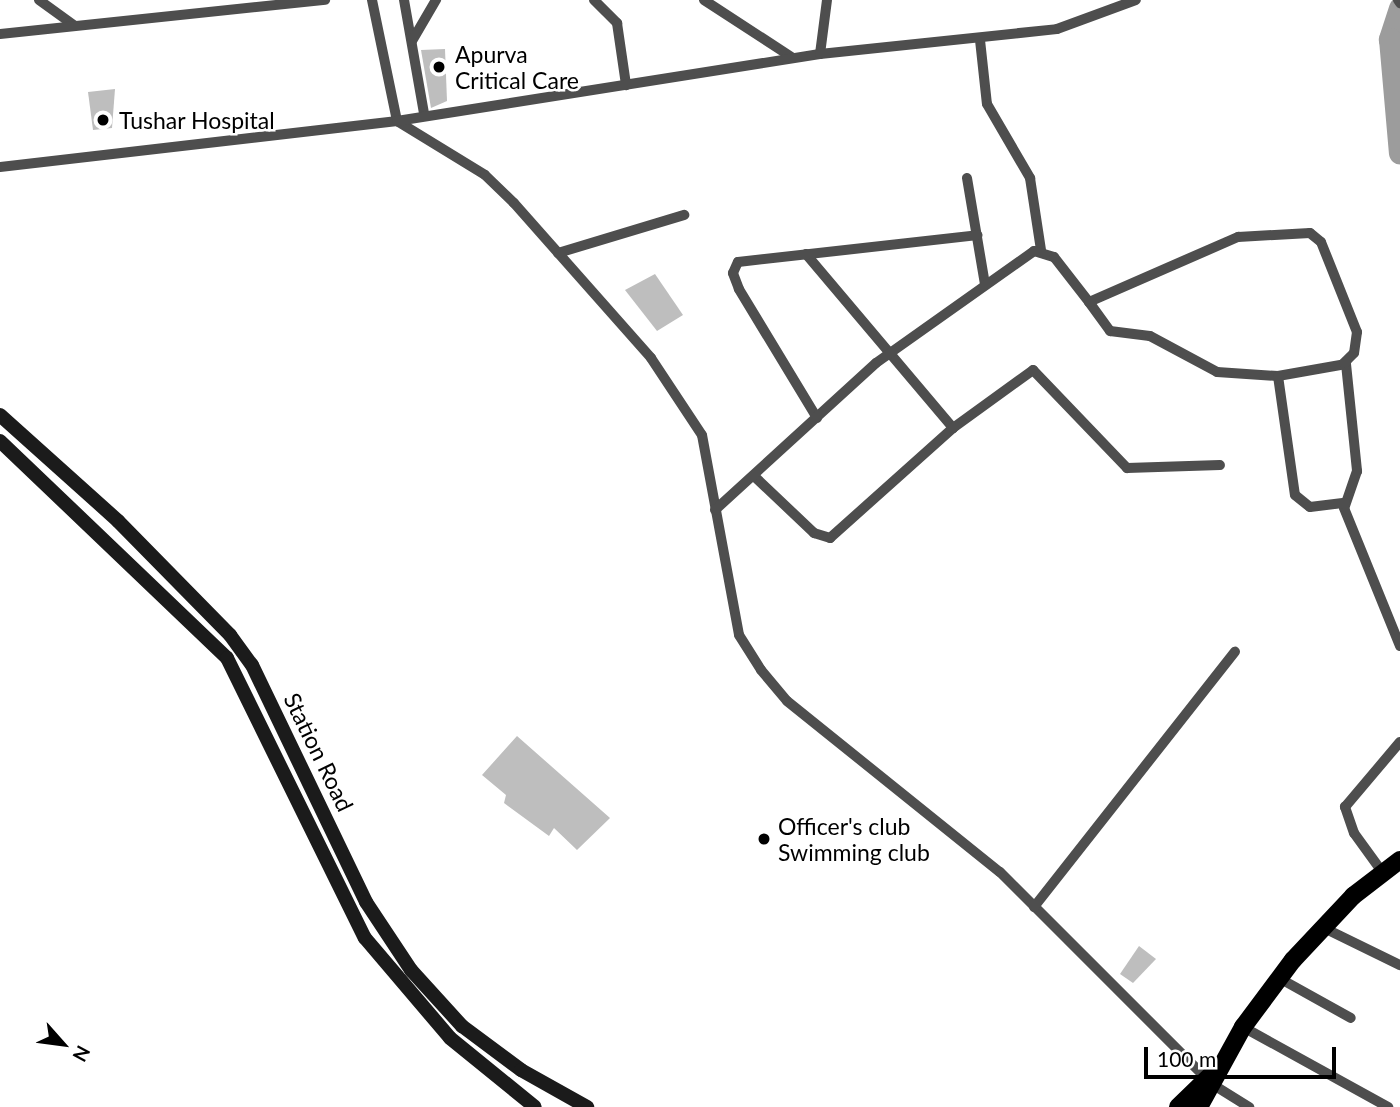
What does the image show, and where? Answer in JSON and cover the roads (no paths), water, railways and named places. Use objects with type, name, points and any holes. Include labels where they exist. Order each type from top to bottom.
[{"type":"main road","name":"Station Road","points":[[0,415],[118,521],[230,635],[252,666],[366,902],[411,970],[462,1026],[521,1070],[587,1107]]},
{"type":"main road","name":"Station Road","points":[[0,441],[218,648],[369,943],[450,1038],[535,1107]]},
{"type":"main road","points":[[218,648],[230,635]]},
{"type":"main road","points":[[1199,1107],[1211,1078],[1243,1027],[1279,978],[1322,927],[1400,860]]},
{"type":"main road","points":[[351,911],[366,902]]},
{"type":"main road","points":[[1178,1107],[1211,1078]]},
{"type":"street","points":[[39,0],[75,26]]},
{"type":"street","points":[[0,34],[252,4],[325,0]]},
{"type":"street","points":[[372,0],[397,121],[485,175],[651,358],[702,435],[739,635],[761,670],[787,701],[1034,906],[1211,1078],[1250,1107]]},
{"type":"street","points":[[404,0],[424,114]]},
{"type":"street","points":[[412,41],[436,0]]},
{"type":"street","points":[[594,0],[617,23],[626,85]]},
{"type":"street","points":[[704,0],[793,58]]},
{"type":"street","points":[[820,54],[827,0]]},
{"type":"street","points":[[0,167],[397,121],[424,114],[820,54],[980,40],[1057,29],[1136,0]]},
{"type":"street","points":[[980,40],[987,104],[1030,178],[1041,250],[1117,334],[1150,336],[1217,372],[1278,376],[1343,363],[1354,352],[1357,332],[1321,242],[1310,233],[1238,237],[1089,302]]},
{"type":"street","points":[[967,178],[985,284]]},
{"type":"street","points":[[558,253],[684,215]]},
{"type":"street","points":[[817,418],[733,273],[738,262],[977,235]]},
{"type":"street","points":[[715,510],[889,353],[985,284],[1041,250]]},
{"type":"street","points":[[806,254],[953,428]]},
{"type":"street","points":[[1343,363],[1357,471],[1345,503],[1400,646]]},
{"type":"street","points":[[754,476],[814,533],[830,538],[953,428],[1033,370],[1127,468],[1220,465]]},
{"type":"street","points":[[1278,376],[1298,501],[1310,507],[1345,503]]},
{"type":"street","points":[[1034,906],[1236,652]]},
{"type":"street","points":[[1383,873],[1354,833],[1345,807],[1400,742]]},
{"type":"street","points":[[1322,927],[1400,965]]},
{"type":"street","points":[[1279,978],[1351,1018]]},
{"type":"street","points":[[1243,1027],[1388,1107]]},
{"type":"waterway","points":[[1400,8],[1390,39],[1400,153]]},
{"type":"place","name":"Apurva Critical Care","points":[[439,67]]},
{"type":"place","name":"Tushar Hospital","points":[[103,120]]},
{"type":"place","name":"Officer's club Swimming club","points":[[764,839]]}]
